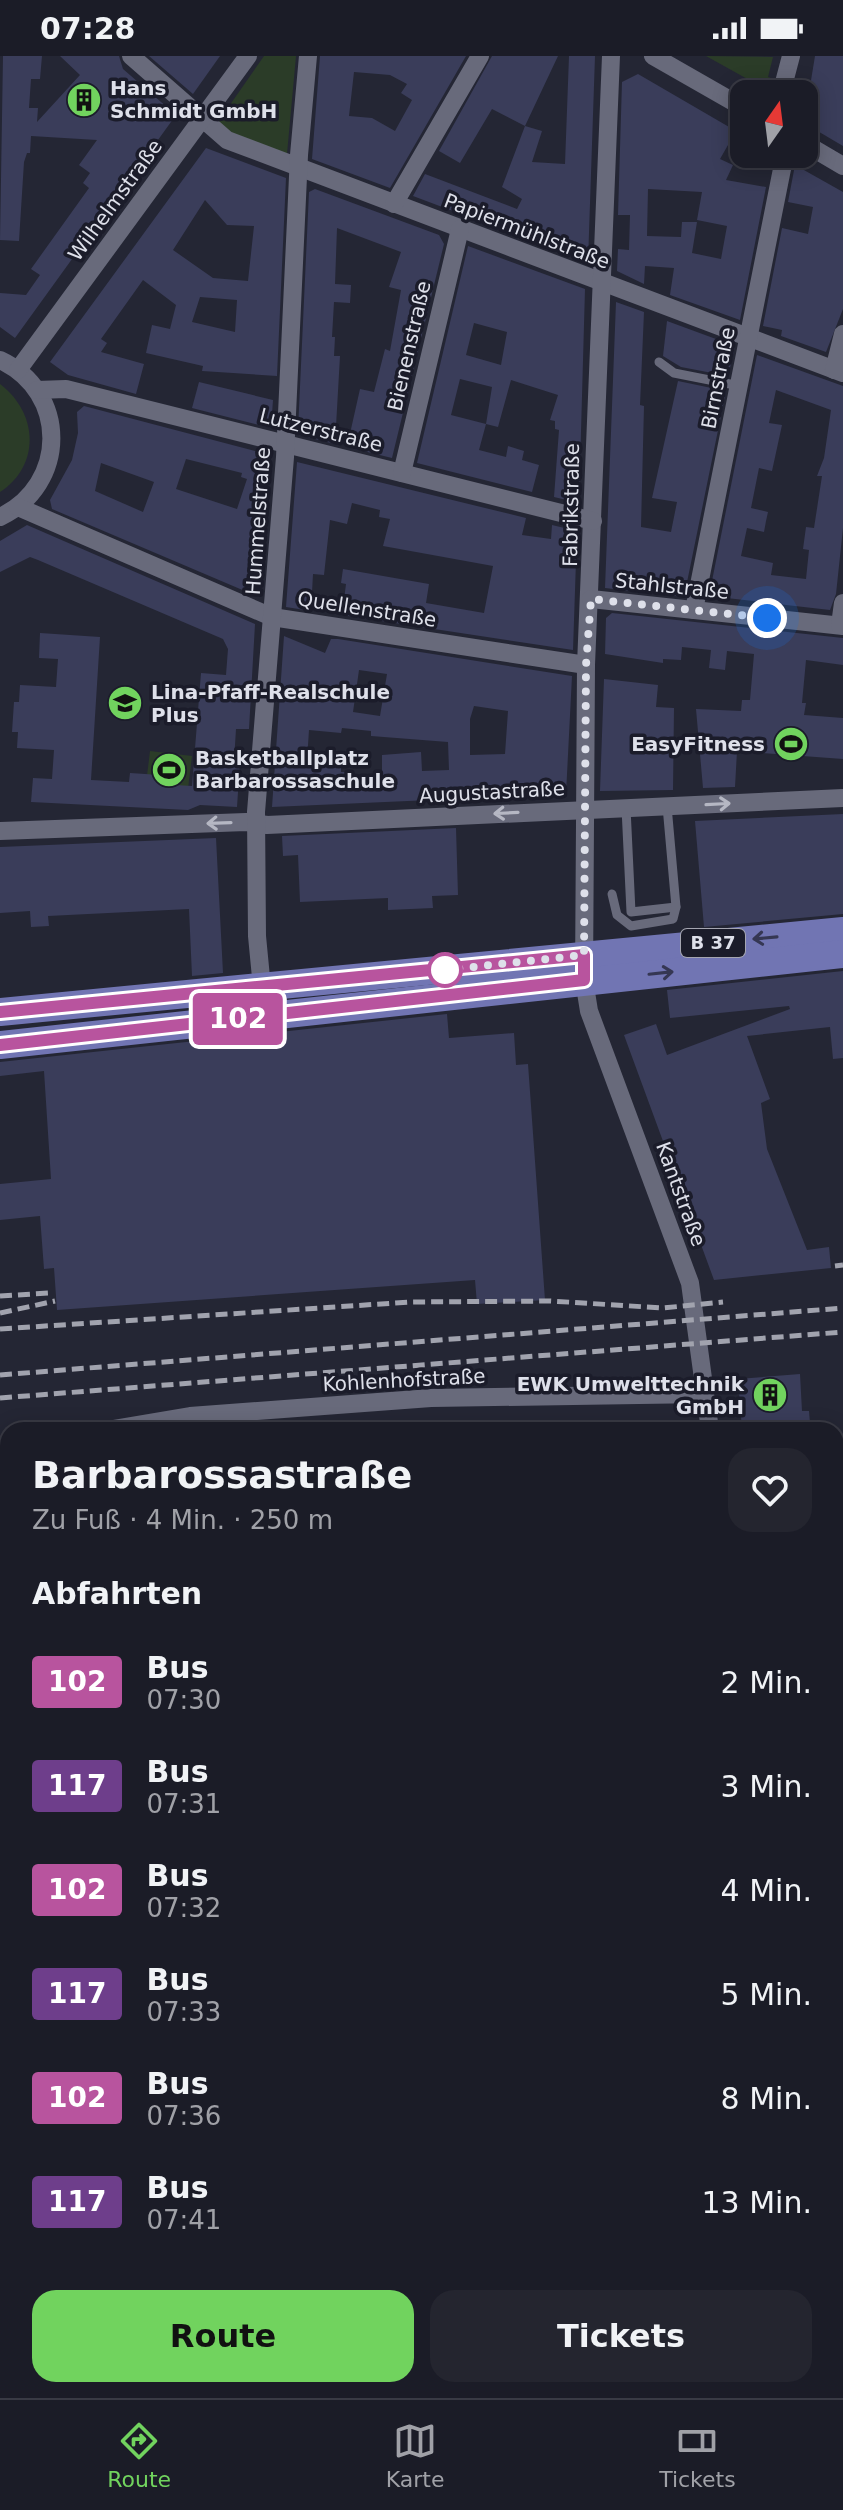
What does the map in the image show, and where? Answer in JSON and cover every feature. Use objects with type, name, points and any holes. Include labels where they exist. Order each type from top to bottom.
[{"type":"main road","name":"B 37","points":[[0,1045],[843,931]]},
{"type":"main road","name":"B 37","points":[[0,1012],[262,988],[843,954]]},
{"type":"street","name":"Papiermühlstraße","points":[[131,56],[227,140],[839,371]]},
{"type":"street","name":"Wilhelmstraße","points":[[18,370],[248,56]]},
{"type":"street","name":"Hummelstraße","points":[[262,988],[257,945],[256,823],[285,445],[308,56]]},
{"type":"street","points":[[394,204],[480,56]]},
{"type":"street","name":"Fabrikstraße","points":[[584,968],[586,665],[611,56]]},
{"type":"street","points":[[653,56],[730,100]]},
{"type":"street","points":[[785,80],[791,56]]},
{"type":"street","points":[[818,151],[843,166]]},
{"type":"street","name":"Birnstraße","points":[[694,610],[782,168]]},
{"type":"street","name":"Bienenstraße","points":[[402,473],[460,229]]},
{"type":"street","points":[[839,371],[843,334]]},
{"type":"street","points":[[0,360],[18,370],[37,390],[49,413],[52,452],[44,477],[18,507],[0,517]]},
{"type":"street","name":"Lutzerstraße","points":[[37,390],[66,389],[593,521]]},
{"type":"street","name":"Quellenstraße","points":[[18,507],[272,617],[586,665]]},
{"type":"street","name":"Stahlstraße","points":[[591,599],[841,626]]},
{"type":"street","points":[[841,626],[843,603]]},
{"type":"street","name":"Augustastraße","points":[[0,831],[843,798]]},
{"type":"street","name":"Kantstraße","points":[[584,968],[593,1021],[690,1283],[709,1422]]},
{"type":"street","name":"Kohlenhofstraße","points":[[154,1422],[190,1416],[431,1398],[705,1394]]},
{"type":"lane","points":[[659,362],[674,373],[740,386]]},
{"type":"lane","points":[[612,894],[617,915],[631,926],[673,919],[676,907],[667,806]]},
{"type":"lane","points":[[626,808],[631,912],[676,907]]},
{"type":"green space","points":[[264,56],[296,56],[287,154],[232,133],[218,122]]},
{"type":"green space","points":[[706,56],[773,57],[768,77],[777,80],[749,80]]},
{"type":"green space","points":[[0,384],[22,409],[30,439],[23,468],[0,492]]},
{"type":"green space","name":"Basketballplatz Barbarossaschule","points":[[150,751],[192,756],[188,789],[146,784]]},
{"type":"building","points":[[3,56],[42,56],[40,79],[31,79],[29,108],[38,108],[37,122],[80,75],[60,56],[119,56],[123,69],[176,115],[15,338],[0,327],[0,293],[26,295],[40,275],[31,269],[89,188],[83,183],[90,173],[79,165],[97,140],[31,136],[30,153],[27,153],[24,162],[19,241],[0,240]]},
{"type":"building","points":[[149,56],[220,56],[193,94]]},
{"type":"building","points":[[320,56],[466,56],[390,188],[312,159]],"holes":[[[354,72],[390,75],[407,84],[401,93],[412,100],[395,131],[372,118],[349,116]]]},
{"type":"building","points":[[492,56],[558,56],[525,126],[492,109],[460,163],[439,151]]},
{"type":"building","points":[[569,56],[595,56],[588,262],[413,196],[425,174],[517,209],[522,199],[502,187],[525,126],[542,131],[532,162],[565,164]]},
{"type":"building","points":[[815,56],[843,56],[843,146],[818,131],[818,80],[811,80]]},
{"type":"building","points":[[638,74],[730,128],[730,142],[720,159],[730,164],[732,168],[726,180],[766,187],[740,320],[670,295],[674,268],[645,266],[644,284],[617,271],[618,249],[629,250],[630,215],[618,215],[622,82]],"holes":[[[648,189],[702,192],[697,220],[727,226],[721,259],[692,253],[697,222],[682,222],[681,237],[647,236]]]},
{"type":"building","points":[[206,148],[286,178],[277,376],[202,371],[203,366],[146,353],[152,325],[170,329],[176,305],[143,280],[101,339],[107,343],[101,352],[144,364],[136,394],[68,375],[50,362]],"holes":[[[205,200],[227,225],[254,226],[248,281],[213,278],[173,250]],[[200,297],[237,300],[235,332],[192,322]]]},
{"type":"building","points":[[794,168],[800,168],[843,192],[843,309],[826,352],[781,336],[782,330],[763,326],[782,228],[808,234],[813,207],[788,202]]},
{"type":"building","points":[[315,189],[439,235],[444,244],[392,458],[347,447],[360,389],[374,392],[385,349],[390,351],[401,290],[389,287],[401,252],[337,228],[335,284],[351,285],[350,303],[334,302],[334,356],[340,356],[335,444],[303,436],[298,430],[309,192]]},
{"type":"building","points":[[468,246],[585,289],[579,503],[554,497],[559,430],[555,429],[555,421],[550,420],[558,395],[511,380],[498,427],[486,424],[479,450],[506,457],[508,446],[524,451],[522,460],[539,465],[532,492],[417,463]],"holes":[[[474,323],[507,332],[501,365],[466,355]],[[460,379],[492,387],[486,424],[451,415]]]},
{"type":"building","points":[[616,302],[644,312],[640,405],[644,406],[641,527],[671,532],[677,502],[652,498],[678,381],[726,391],[684,597],[605,588]]},
{"type":"building","points":[[667,321],[735,346],[728,376],[681,367],[663,356]]},
{"type":"building","points":[[757,355],[843,386],[843,528],[836,594],[830,610],[709,596]],"holes":[[[776,390],[831,410],[824,458],[817,476],[822,476],[814,528],[806,527],[803,549],[809,550],[806,579],[771,575],[773,563],[741,556],[747,528],[764,532],[768,512],[751,508],[759,468],[772,471],[782,425],[769,423]]]},
{"type":"building","points":[[199,382],[273,400],[271,428],[192,408]]},
{"type":"building","points":[[84,406],[266,454],[269,458],[259,597],[52,509],[50,500],[72,460],[78,433],[77,412]],"holes":[[[186,459],[242,473],[241,477],[247,479],[237,509],[176,489]],[[101,463],[154,482],[143,512],[95,491]]]},
{"type":"building","points":[[297,462],[526,518],[522,535],[551,539],[552,525],[577,531],[573,650],[342,615],[346,584],[341,583],[343,569],[429,584],[426,603],[484,613],[493,566],[383,546],[390,519],[379,517],[380,510],[352,503],[347,524],[330,520],[324,575],[313,574],[311,611],[286,607]]},
{"type":"building","points":[[27,525],[255,624],[249,729],[236,729],[234,761],[240,762],[237,807],[200,805],[188,810],[31,802],[33,778],[52,779],[54,750],[17,748],[18,732],[12,732],[14,702],[19,702],[20,685],[56,687],[58,659],[39,658],[40,633],[100,637],[91,780],[129,782],[130,773],[160,775],[159,784],[192,786],[201,673],[226,675],[228,649],[223,639],[30,557],[0,572],[0,541]]},
{"type":"building","points":[[612,613],[843,638],[843,665],[806,660],[802,703],[806,703],[804,715],[843,718],[843,759],[737,751],[735,787],[703,788],[696,709],[741,711],[742,700],[750,700],[754,654],[727,651],[725,670],[709,668],[711,650],[682,647],[681,660],[663,659],[663,663],[605,654],[606,618]]},
{"type":"building","points":[[284,636],[325,653],[331,639],[338,639],[572,676],[566,794],[272,807]],"holes":[[[359,670],[387,674],[380,716],[353,712]],[[474,706],[508,711],[505,754],[470,755],[470,719]],[[342,728],[371,731],[371,736],[448,742],[449,770],[422,771],[421,752],[382,755],[382,776],[353,778],[352,772],[341,772],[341,758],[307,760],[309,730],[341,733]]]},
{"type":"building","points":[[604,679],[658,685],[656,707],[674,708],[673,790],[600,791]]},
{"type":"building","points":[[843,814],[843,914],[704,927],[695,821]]},
{"type":"building","points":[[456,828],[458,895],[432,896],[433,908],[388,910],[388,898],[300,902],[298,855],[283,856],[282,836]]},
{"type":"building","points":[[216,838],[223,973],[192,976],[189,909],[48,916],[49,926],[31,927],[30,911],[0,913],[0,847]]},
{"type":"building","points":[[843,971],[843,1058],[833,1059],[830,1027],[747,1036],[770,1099],[761,1103],[767,1149],[807,1250],[829,1247],[831,1268],[714,1280],[624,1035],[656,1024],[667,1055],[790,1009],[789,1006],[670,1018],[667,990]]},
{"type":"building","points":[[447,1014],[449,1038],[514,1033],[516,1065],[528,1064],[545,1300],[477,1304],[475,1280],[57,1310],[54,1268],[44,1269],[40,1216],[0,1220],[0,1184],[51,1179],[44,1071],[0,1076],[0,1062]]},
{"type":"building","name":"EWK Umwelttechnik GmbH","points":[[800,1374],[802,1411],[809,1411],[810,1422],[741,1422],[738,1379]]},
{"type":"railway","points":[[835,1266],[843,1265]]},
{"type":"railway","points":[[0,1296],[49,1293]]},
{"type":"railway","points":[[0,1313],[55,1301]]},
{"type":"railway","points":[[0,1329],[411,1302],[551,1301],[663,1308],[723,1302]]},
{"type":"railway","points":[[0,1375],[843,1308]]},
{"type":"railway","points":[[0,1398],[843,1332]]},
{"type":"bus line","name":"102","points":[[0,1012],[584,955],[584,980],[0,1045]]},
{"type":"place","name":"Hans Schmidt GmbH","points":[[84,100]]},
{"type":"place","name":"Lina-Pfaff-Realschule Plus","points":[[125,703]]},
{"type":"place","name":"EasyFitness","points":[[791,744]]},
{"type":"place","name":"Basketballplatz Barbarossaschule","points":[[169,770]]},
{"type":"place","name":"EWK Umwelttechnik GmbH","points":[[770,1395]]},
{"type":"route","points":[[445,970],[584,955],[586,665],[591,599],[767,618]]}]
